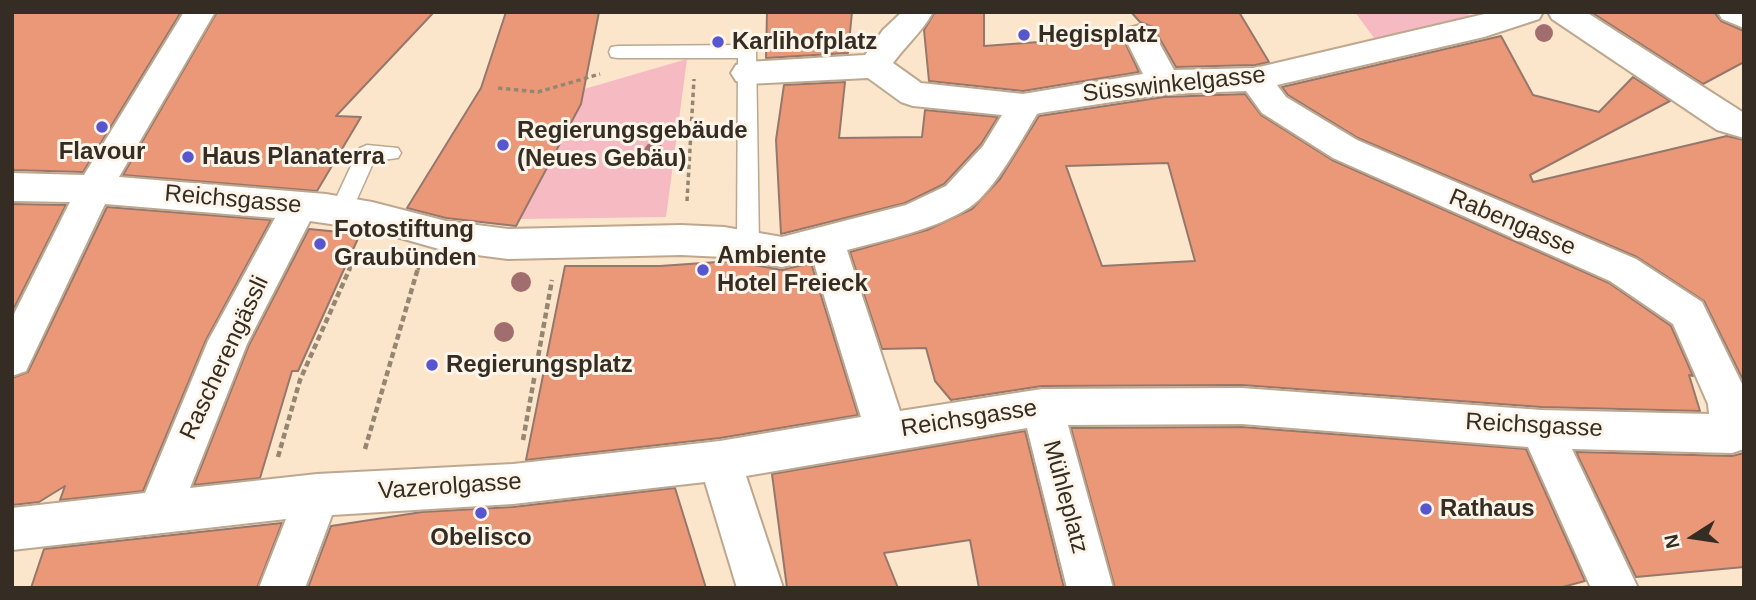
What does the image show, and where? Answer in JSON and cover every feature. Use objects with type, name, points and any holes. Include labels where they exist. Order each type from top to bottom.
[{"type":"street","points":[[12,359],[94,189],[200,12]]},
{"type":"street","points":[[747,73],[874,66],[894,38],[911,24],[918,12]]},
{"type":"street","name":"Süsswinkelgasse","points":[[874,66],[913,94],[1025,106],[1035,102],[1164,82],[1255,79],[1484,26],[1528,12]]},
{"type":"street","points":[[1563,12],[1729,121],[1744,126]]},
{"type":"street","points":[[1733,12],[1744,18]]},
{"type":"street","points":[[1140,36],[1164,82]]},
{"type":"street","name":"Rabengasse","points":[[1255,79],[1274,105],[1345,149],[1623,270],[1654,288],[1688,313],[1737,405]]},
{"type":"street","points":[[825,242],[916,216],[959,196],[995,155],[1025,106]]},
{"type":"street","name":"Reichsgasse","points":[[12,187],[94,189],[300,206],[357,214],[446,236],[508,244],[681,240],[765,248],[825,242],[887,432],[1042,407],[1242,406],[1541,429],[1732,434],[1737,405]]},
{"type":"street","name":"Rascherengässli","points":[[158,514],[228,341],[300,206]]},
{"type":"street","name":"Mühleplatz","points":[[1042,407],[1090,588]]},
{"type":"street","points":[[1541,429],[1615,588]]},
{"type":"street","name":"Vazerolgasse","points":[[12,529],[334,494],[516,484],[720,461],[887,432]]},
{"type":"street","points":[[720,461],[760,588]]},
{"type":"street","points":[[282,588],[334,494]]},
{"type":"lane","points":[[618,52],[747,51],[765,248]]},
{"type":"lane","points":[[357,214],[367,153],[391,153]]},
{"type":"path","points":[[687,201],[696,51]]},
{"type":"path","points":[[498,88],[538,92],[603,73],[618,52]]},
{"type":"path","points":[[265,502],[300,380],[357,214]]},
{"type":"path","points":[[334,494],[423,253]]},
{"type":"path","points":[[516,484],[553,275]]},
{"type":"shaded area","points":[[1355,12],[1465,12],[1473,18],[1377,42]]},
{"type":"shaded area","points":[[687,59],[666,217],[520,219],[574,116],[533,104]]},
{"type":"building","points":[[12,12],[181,12],[83,172],[12,170]]},
{"type":"building","points":[[217,12],[434,12],[336,116],[361,117],[317,191],[123,175]]},
{"type":"building","points":[[506,12],[599,12],[581,104],[516,226],[446,218],[407,208],[481,88]]},
{"type":"building","points":[[767,12],[852,12],[848,53],[766,58]]},
{"type":"building","points":[[935,12],[984,12],[984,46],[1039,42],[1087,29],[1122,36],[1139,72],[1023,91],[929,81],[924,30]]},
{"type":"building","points":[[1131,12],[1239,12],[1269,62],[1255,65],[1176,67],[1153,27],[1140,22]]},
{"type":"building","points":[[1591,12],[1714,12],[1721,21],[1744,31],[1744,62],[1703,84]]},
{"type":"building","points":[[1501,36],[1533,95],[1599,112],[1633,77],[1670,101],[1530,175],[1533,182],[1727,136],[1744,140],[1744,382],[1704,301],[1637,257],[1358,138],[1288,95],[1282,87]]},
{"type":"building","points":[[845,82],[839,138],[922,137],[925,110],[998,117],[981,144],[944,184],[905,203],[781,234],[776,140],[784,85]]},
{"type":"building","points":[[1245,94],[1261,115],[1332,160],[1609,283],[1671,326],[1693,376],[1689,375],[1700,411],[1541,407],[1242,385],[1042,386],[951,400],[935,381],[926,348],[882,349],[850,252],[927,230],[972,209],[1000,179],[1039,116],[1164,97]],"holes":[[[1168,163],[1195,261],[1102,266],[1066,166]]]},
{"type":"building","points":[[12,204],[66,205],[12,312]]},
{"type":"building","points":[[107,207],[271,220],[206,340],[143,491],[60,500],[65,486],[39,502],[12,505],[12,378],[28,372]]},
{"type":"building","points":[[309,229],[360,234],[298,371],[292,371],[260,478],[194,485],[249,345]]},
{"type":"building","points":[[732,261],[782,270],[811,263],[858,415],[720,438],[526,460],[565,266],[660,266]]},
{"type":"building","points":[[1242,427],[1526,449],[1585,581],[1559,588],[1115,588],[1071,428]]},
{"type":"building","points":[[1025,431],[1064,588],[979,588],[970,540],[884,553],[898,588],[787,588],[772,474]]},
{"type":"building","points":[[1576,452],[1732,456],[1744,453],[1744,567],[1636,577]]},
{"type":"building","points":[[675,488],[706,588],[308,588],[331,526],[422,512],[513,507]]},
{"type":"building","points":[[282,523],[257,588],[31,588],[44,549]]},
{"type":"place","name":"Hegisplatz","points":[[1024,35]]},
{"type":"place","name":"Karlihofplatz","points":[[718,42]]},
{"type":"place","name":"Flavour","points":[[102,127]]},
{"type":"place","name":"Regierungsgebäude (Neues Gebäu)","points":[[503,145]]},
{"type":"place","name":"Haus Planaterra","points":[[188,157]]},
{"type":"place","name":"Fotostiftung Graubünden","points":[[320,244]]},
{"type":"place","name":"Ambiente Hotel Freieck","points":[[703,270]]},
{"type":"place","name":"Regierungsplatz","points":[[432,365]]},
{"type":"place","name":"Rathaus","points":[[1426,509]]},
{"type":"place","name":"Obelisco","points":[[481,513]]}]
